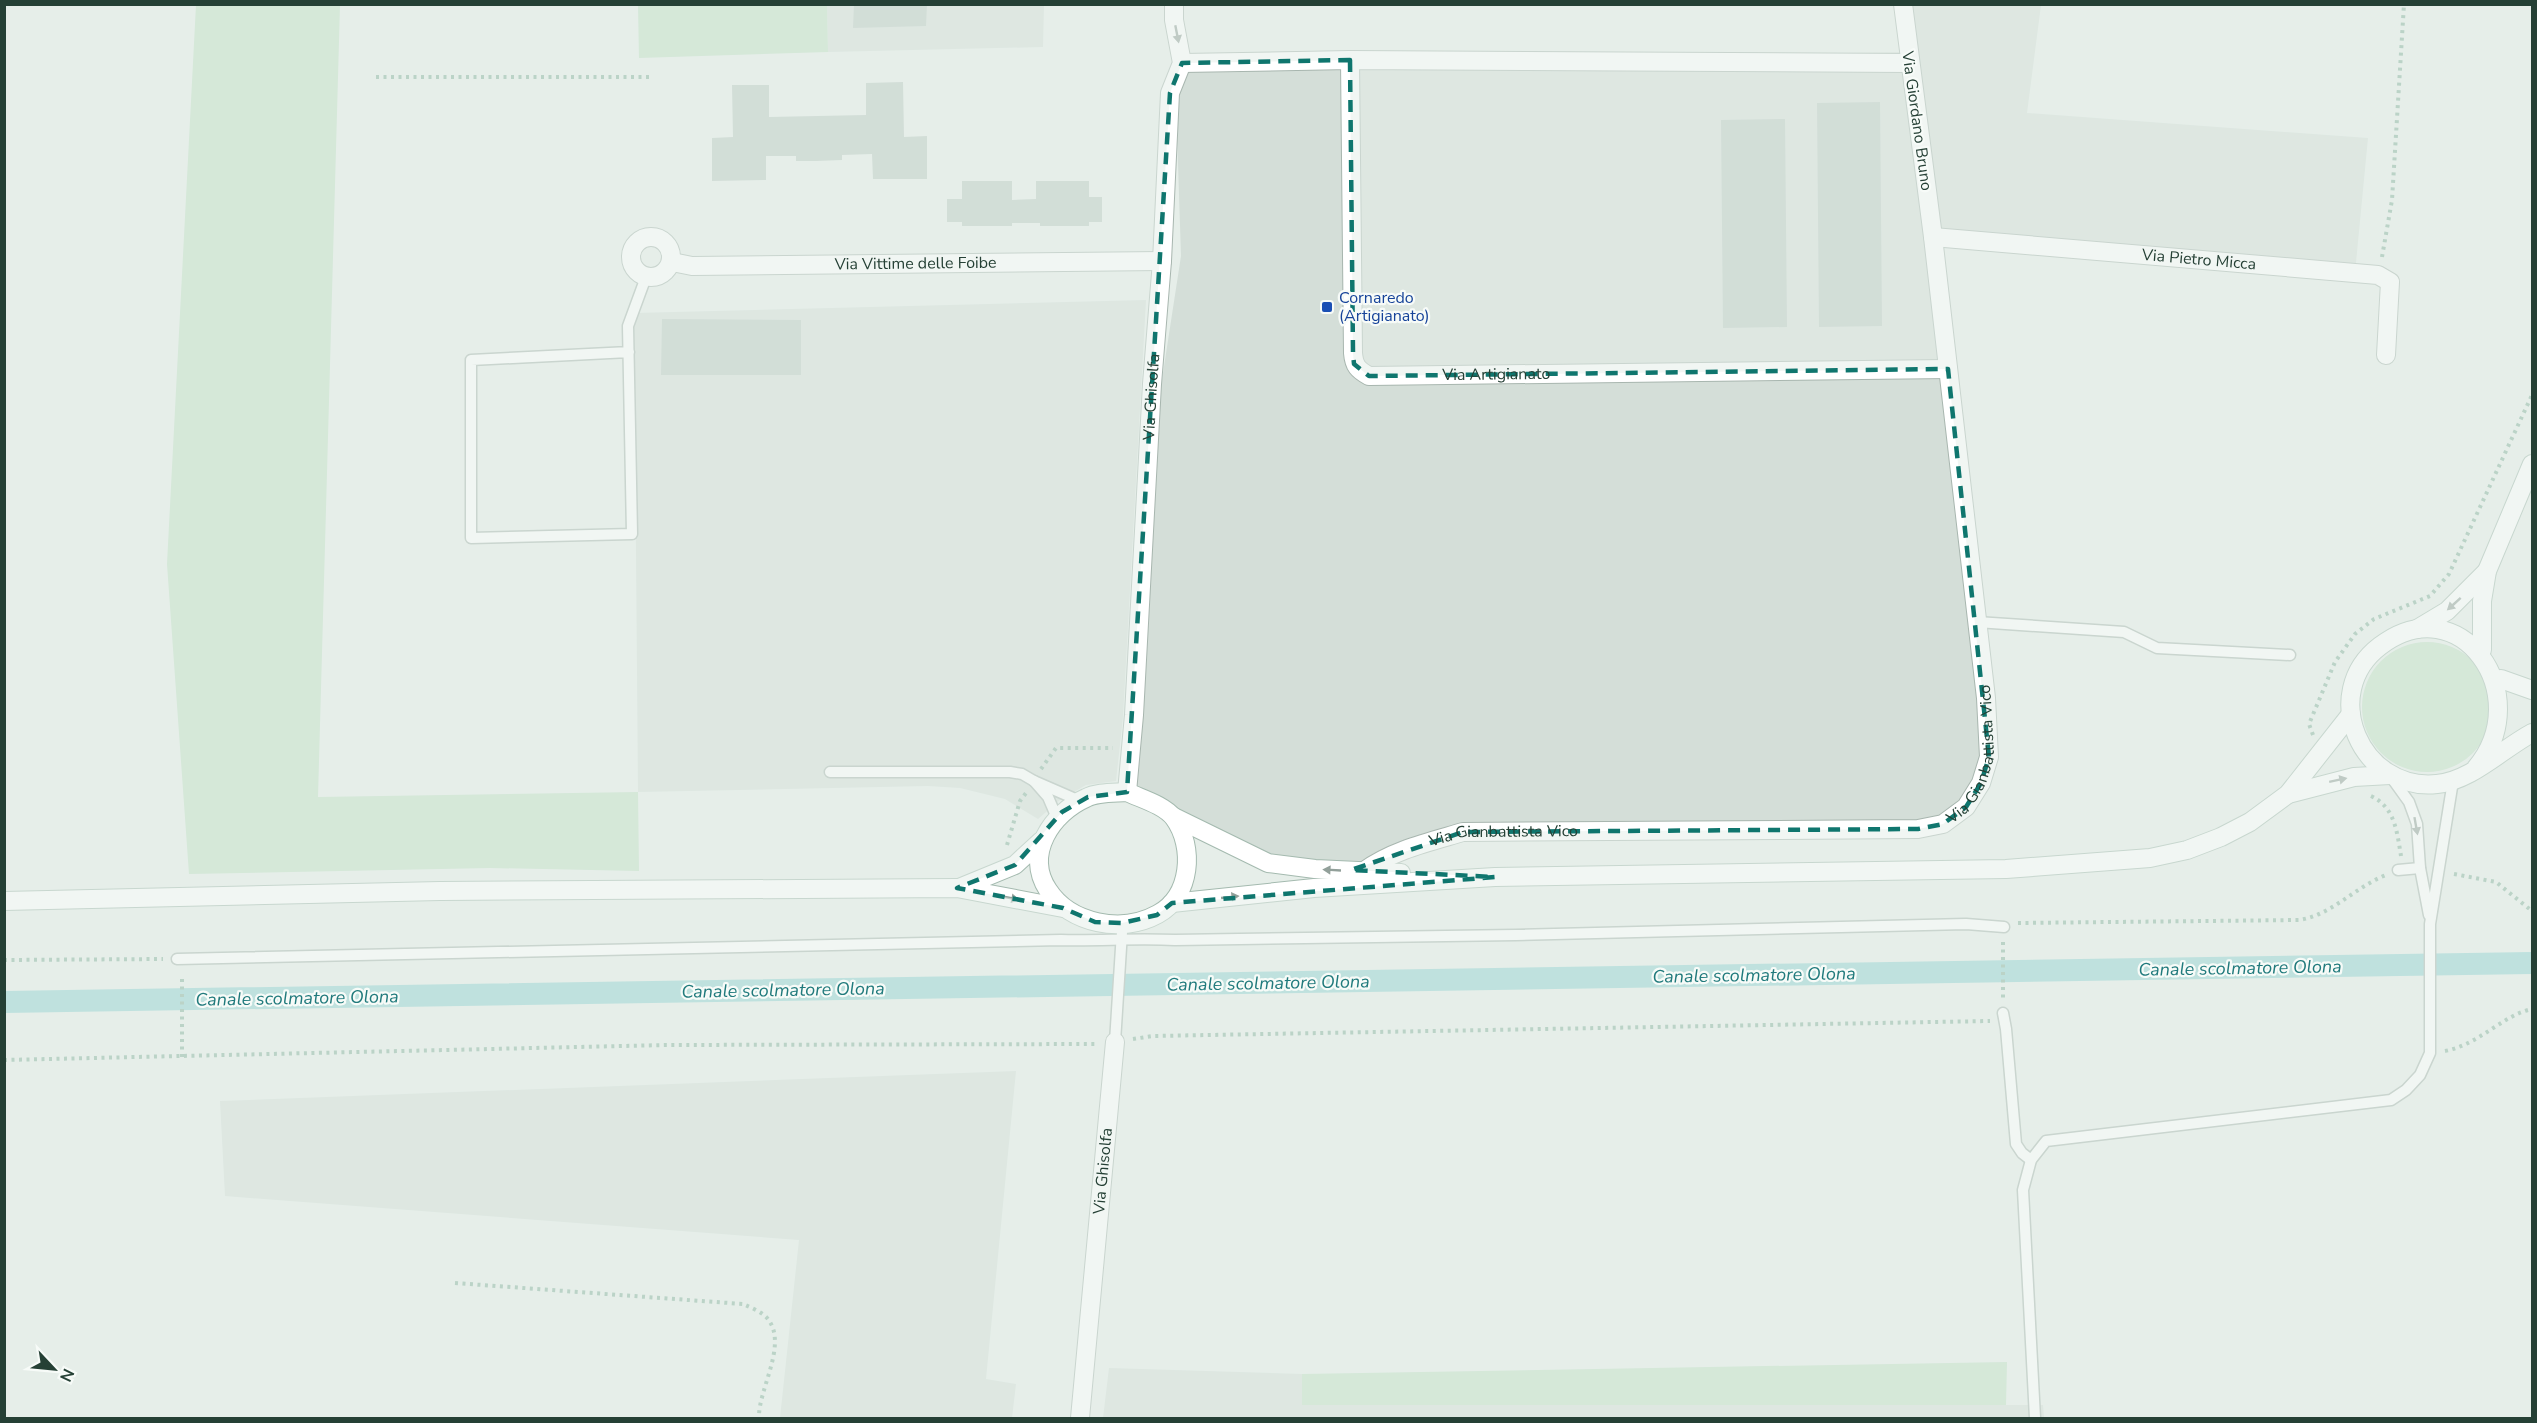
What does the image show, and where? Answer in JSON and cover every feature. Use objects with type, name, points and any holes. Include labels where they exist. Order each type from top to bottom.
[{"type":"street","points":[[1174,4],[1174,20],[1182,63],[1350,60],[1909,63]]},
{"type":"street","name":"Via Giordano Bruno","points":[[1903,4],[1933,237]]},
{"type":"street","name":"Via Artigianato","points":[[1350,60],[1353,353],[1354,364],[1369,376],[1948,369]]},
{"type":"street","name":"Via Ghisolfa","points":[[1127,792],[1134,716],[1151,396],[1162,261],[1170,93],[1182,63]]},
{"type":"street","name":"Via Pietro Micca","points":[[1933,237],[2378,275]]},
{"type":"street","name":"Via Gianbattista Vico","points":[[1364,871],[1378,861],[1397,853],[1463,832],[1918,829],[1943,824],[1966,807],[1981,783],[1989,757],[1977,622],[1933,237]]},
{"type":"street","points":[[660,239],[670,248],[672,262],[665,273],[646,277],[640,275],[632,264],[632,251],[640,240],[660,239]]},
{"type":"street","name":"Via Vittime delle Foibe","points":[[672,262],[703,266],[1162,261]]},
{"type":"street","points":[[2378,275],[2390,282],[2386,356]]},
{"type":"street","points":[[2482,650],[2482,601],[2487,572],[2532,464]]},
{"type":"street","points":[[2487,572],[2447,611],[2416,630],[2392,638],[2373,651],[2353,686],[2351,714],[2357,738],[2376,765],[2390,775],[2410,783],[2426,785],[2453,781],[2532,734]]},
{"type":"street","points":[[2416,630],[2438,629],[2457,634],[2482,650],[2492,662],[2501,680],[2506,700],[2503,728],[2495,747],[2476,768]]},
{"type":"street","points":[[2501,680],[2532,690]]},
{"type":"street","points":[[1172,903],[1314,888],[1496,877],[2006,869],[2121,862],[2187,850],[2221,837],[2250,822],[2288,794],[2351,714]]},
{"type":"street","points":[[2288,794],[2354,777],[2390,775]]},
{"type":"street","points":[[957,888],[1015,865],[1041,841],[1062,812],[1088,796],[1127,792],[1157,805],[1174,818],[1268,862],[1315,869],[1496,877]]},
{"type":"street","points":[[4,901],[440,891],[957,888],[1063,908],[1122,931],[1157,915],[1172,903],[1183,884],[1188,863],[1186,844],[1174,818]]},
{"type":"street","points":[[1041,841],[1039,866],[1047,888],[1063,908]]},
{"type":"street","name":"Via Ghisolfa","points":[[1080,1419],[1115,1042]]},
{"type":"lane","points":[[629,352],[471,360],[471,538],[632,534],[629,352],[628,326],[646,277]]},
{"type":"lane","points":[[1977,622],[2124,632],[2157,648],[2290,655]]},
{"type":"lane","points":[[830,772],[1010,772],[1022,774],[1080,801]]},
{"type":"lane","points":[[2390,775],[2409,802],[2417,824],[2420,868],[2430,924]]},
{"type":"lane","points":[[1034,781],[1048,798],[1057,818]]},
{"type":"lane","points":[[2035,1419],[2023,1190],[2031,1160],[2046,1141],[2391,1100],[2406,1090],[2420,1075],[2430,1053],[2430,924],[2453,781]]},
{"type":"lane","points":[[2398,870],[2420,868]]},
{"type":"lane","points":[[177,959],[1096,941],[1122,931],[1175,940],[1516,935],[1966,924],[2004,927]]},
{"type":"lane","name":"Via Ghisolfa","points":[[1115,1042],[1122,931]]},
{"type":"lane","points":[[2003,1013],[2016,1144],[2031,1160]]},
{"type":"path","points":[[2378,275],[2390,221],[2404,4]]},
{"type":"path","points":[[376,77],[653,77]]},
{"type":"path","points":[[2438,871],[2496,882],[2532,911]]},
{"type":"path","points":[[4,1060],[182,1058],[666,1045],[1068,1045],[1115,1042],[1153,1036],[1995,1021],[2003,1013],[2004,948]]},
{"type":"path","points":[[4,960],[177,959]]},
{"type":"path","points":[[182,970],[182,1058]]},
{"type":"path","points":[[2430,1053],[2465,1045],[2517,1015],[2532,1010]]},
{"type":"path","points":[[454,1283],[743,1304],[758,1311],[770,1322],[774,1335],[774,1350],[759,1419]]},
{"type":"highlighted area","points":[[1350,60],[1353,353],[1354,364],[1369,376],[1948,369],[1989,757],[1981,783],[1966,807],[1943,824],[1918,829],[1463,832],[1351,870],[1495,877],[1172,903],[1157,915],[1122,923],[1095,922],[1063,908],[957,888],[1015,865],[1062,812],[1088,797],[1127,792],[1170,93],[1182,63]]},
{"type":"shaded area","points":[[827,5],[1044,5],[1043,47],[828,52]]},
{"type":"shaded area","points":[[1905,5],[2041,5],[2027,113],[2368,138],[2355,273],[1933,238],[1986,698],[1981,783],[1943,824],[1463,832],[1364,871],[1268,863],[1127,792],[1161,386],[1181,256],[1176,102],[1182,63],[1911,52]]},
{"type":"shaded area","points":[[1146,300],[1123,717],[1116,781],[1086,785],[1060,800],[1038,819],[1005,799],[960,788],[928,786],[638,792],[634,313]]},
{"type":"shaded area","points":[[1016,1071],[986,1379],[1016,1384],[1012,1418],[780,1418],[799,1240],[225,1196],[220,1101]]},
{"type":"shaded area","points":[[1109,1368],[1302,1374],[1302,1405],[2043,1405],[2044,1418],[1103,1418]]},
{"type":"green space","points":[[196,5],[340,5],[318,797],[638,792],[639,871],[490,868],[189,874],[167,564]]},
{"type":"green space","points":[[638,5],[827,5],[828,52],[639,58]]},
{"type":"green space","points":[[2427,642],[2452,647],[2473,661],[2487,682],[2492,707],[2487,732],[2473,753],[2452,767],[2427,772],[2402,767],[2381,753],[2367,732],[2362,707],[2367,682],[2381,661],[2402,647]]},
{"type":"green space","points":[[2007,1362],[2006,1405],[1302,1405],[1302,1374]]},
{"type":"building","points":[[854,4],[927,4],[926,26],[853,28]]},
{"type":"building","points":[[903,82],[904,137],[927,136],[927,179],[873,179],[872,154],[842,155],[842,160],[816,161],[796,161],[796,156],[766,156],[766,180],[712,181],[712,138],[733,137],[732,85],[769,85],[769,117],[866,115],[866,83]]},
{"type":"building","points":[[1880,102],[1882,326],[1819,327],[1817,103]]},
{"type":"building","points":[[1785,119],[1787,327],[1723,328],[1721,120]]},
{"type":"building","points":[[962,181],[1012,181],[1012,200],[1036,199],[1036,181],[1089,181],[1089,197],[1102,197],[1102,222],[1089,222],[1089,226],[1040,226],[1040,223],[1012,223],[1012,226],[962,226],[962,222],[947,222],[947,199],[962,199]]},
{"type":"building","points":[[662,319],[801,320],[801,375],[661,375]]},
{"type":"waterway","name":"Canale scolmatore Olona","points":[[4,1002],[2532,963]]},
{"type":"place","name":"Cornaredo (Artigianato)","points":[[1327,307]]}]
